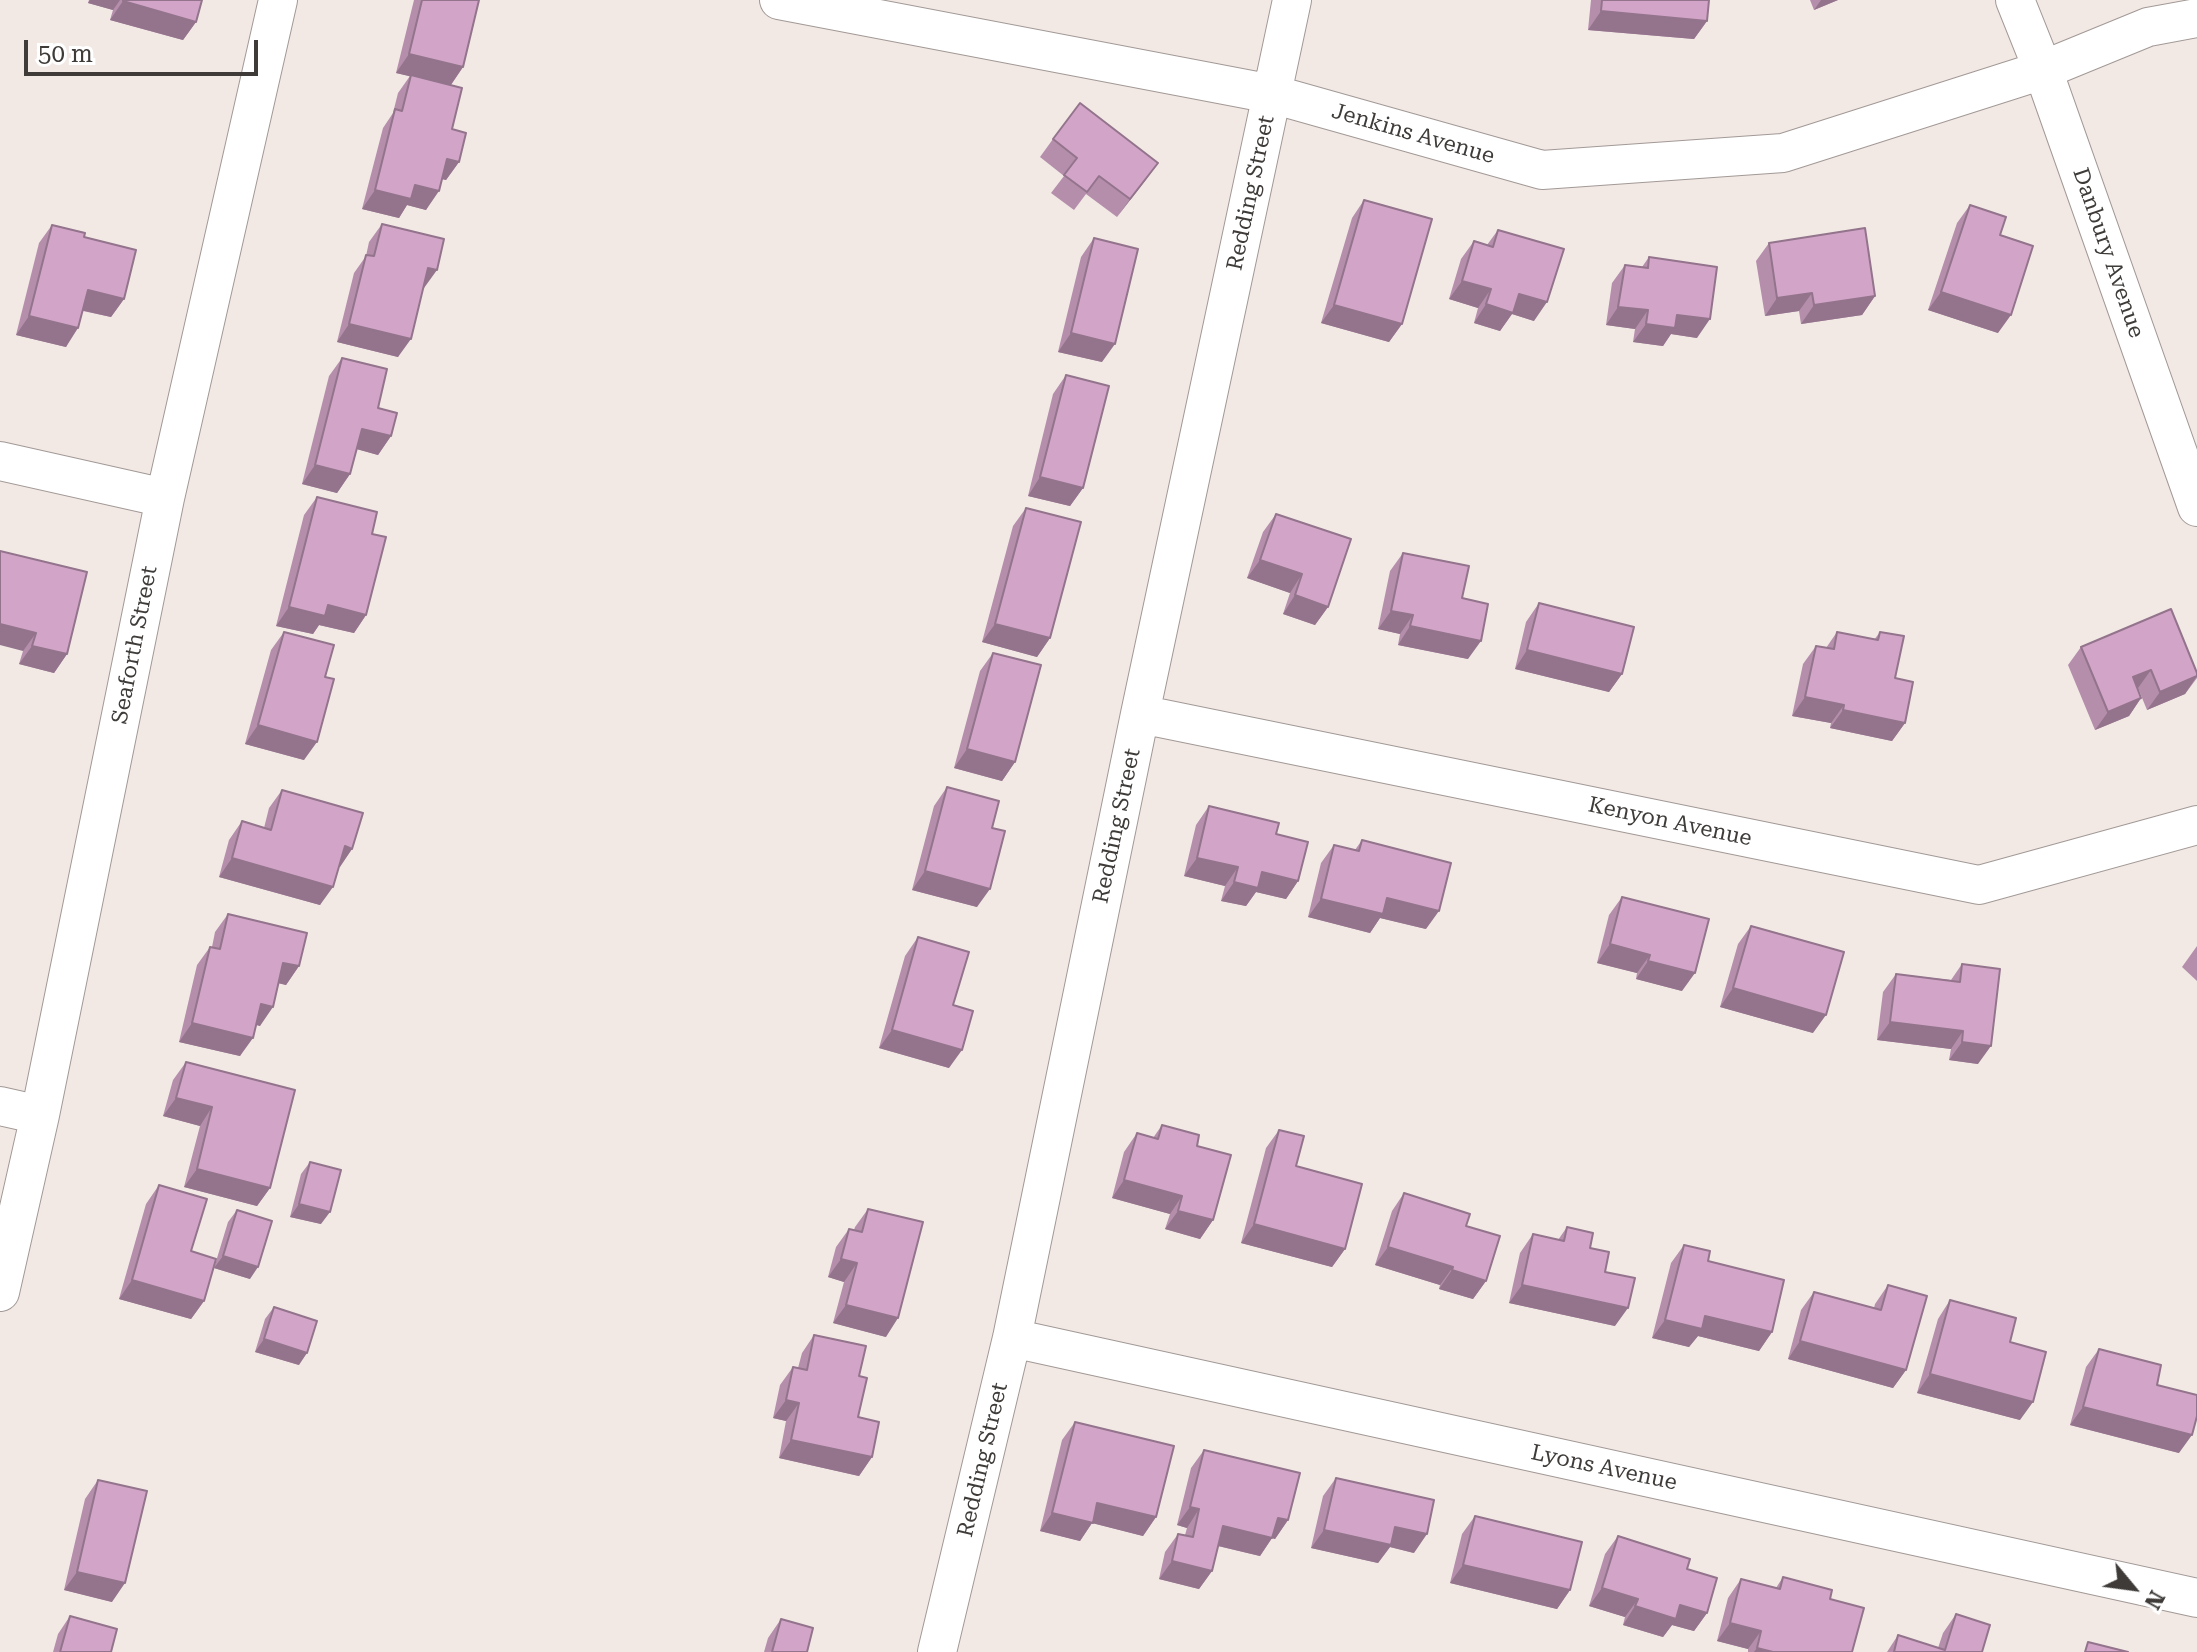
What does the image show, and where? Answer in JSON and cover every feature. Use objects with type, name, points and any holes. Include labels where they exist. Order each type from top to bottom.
[{"type":"street","name":"Seaforth Street","points":[[0,1292],[40,1115],[165,498],[278,0]]},
{"type":"street","name":"Jenkins Avenue","points":[[779,0],[1272,94],[1542,170],[1783,153],[2043,70],[2148,27],[2197,18]]},
{"type":"street","name":"Redding Street","points":[[937,1652],[1012,1338],[1140,714],[1292,0]]},
{"type":"street","name":"Danbury Avenue","points":[[2015,0],[2043,70],[2197,507]]},
{"type":"street","points":[[0,461],[165,498]]},
{"type":"street","name":"Kenyon Avenue","points":[[1140,714],[1979,885],[2197,825]]},
{"type":"street","points":[[0,1106],[40,1115]]},
{"type":"street","name":"Lyons Avenue","points":[[1012,1338],[2197,1598]]},
{"type":"building","points":[[123,0],[202,0],[196,22]]},
{"type":"building","points":[[422,0],[479,0],[463,67],[409,54]]},
{"type":"building","points":[[1602,0],[1709,0],[1707,21],[1601,11]]},
{"type":"building","points":[[411,75],[462,88],[452,129],[466,133],[459,162],[447,159],[439,191],[415,185],[411,199],[375,190],[395,109],[402,111]]},
{"type":"building","points":[[1080,103],[1158,163],[1130,199],[1099,176],[1087,192],[1064,175],[1077,158],[1053,139]]},
{"type":"building","points":[[1364,200],[1432,219],[1402,324],[1334,305]]},
{"type":"building","points":[[1970,205],[2006,217],[2000,235],[2033,246],[2011,315],[1941,292]]},
{"type":"building","points":[[382,224],[444,239],[437,270],[428,268],[411,339],[349,324],[366,255],[374,256]]},
{"type":"building","points":[[52,225],[136,250],[124,299],[88,290],[78,328],[29,316]]},
{"type":"building","points":[[1865,228],[1875,296],[1814,305],[1812,293],[1777,298],[1769,243]]},
{"type":"building","points":[[1498,230],[1564,249],[1547,302],[1519,294],[1513,313],[1486,304],[1491,289],[1462,281],[1474,241],[1493,247]]},
{"type":"building","points":[[1094,238],[1138,249],[1115,344],[1071,333]]},
{"type":"building","points":[[1649,257],[1717,267],[1710,319],[1677,315],[1675,328],[1646,324],[1648,310],[1618,307],[1625,265],[1648,268]]},
{"type":"building","points":[[342,358],[387,369],[378,408],[397,413],[391,436],[362,429],[350,474],[315,465]]},
{"type":"building","points":[[1066,375],[1109,386],[1083,488],[1040,477]]},
{"type":"building","points":[[317,497],[377,512],[372,534],[386,537],[366,615],[328,605],[325,616],[289,607]]},
{"type":"building","points":[[1026,508],[1081,522],[1050,638],[995,624]]},
{"type":"building","points":[[1276,514],[1351,539],[1328,607],[1295,595],[1302,574],[1260,560]]},
{"type":"building","points":[[0,551],[87,572],[67,654],[32,646],[36,633],[0,624]]},
{"type":"building","points":[[1403,553],[1469,566],[1462,598],[1488,604],[1481,641],[1410,626],[1413,615],[1391,611]]},
{"type":"building","points":[[1539,603],[1634,627],[1622,674],[1527,650]]},
{"type":"building","points":[[2171,609],[2197,676],[2160,692],[2151,670],[2133,677],[2141,698],[2108,712],[2081,647]]},
{"type":"building","points":[[284,632],[334,645],[325,677],[334,679],[317,742],[258,725]]},
{"type":"building","points":[[1837,632],[1878,640],[1880,632],[1904,636],[1895,678],[1913,682],[1905,723],[1843,710],[1844,705],[1805,697],[1816,646],[1834,649]]},
{"type":"building","points":[[993,653],[1041,665],[1015,762],[967,749]]},
{"type":"building","points":[[947,787],[999,801],[992,828],[1005,831],[990,889],[925,871]]},
{"type":"building","points":[[282,790],[363,813],[352,849],[345,846],[333,887],[232,858],[242,821],[271,830]]},
{"type":"building","points":[[1209,806],[1279,823],[1276,834],[1308,842],[1298,881],[1262,872],[1258,888],[1234,882],[1238,867],[1197,858]]},
{"type":"building","points":[[1362,840],[1451,863],[1439,911],[1387,898],[1383,914],[1321,899],[1334,845],[1359,851]]},
{"type":"building","points":[[1622,897],[1709,919],[1695,973],[1648,961],[1650,955],[1610,944]]},
{"type":"building","points":[[228,914],[307,933],[299,966],[283,963],[273,1007],[261,1004],[253,1038],[192,1023],[210,947],[220,949]]},
{"type":"building","points":[[1751,926],[1844,952],[1826,1015],[1733,988]]},
{"type":"building","points":[[918,937],[969,952],[953,1005],[973,1011],[962,1050],[892,1030]]},
{"type":"building","points":[[1962,964],[2000,969],[1991,1046],[1962,1042],[1963,1031],[1890,1022],[1896,974],[1960,982]]},
{"type":"building","points":[[186,1062],[295,1090],[270,1188],[197,1169],[212,1107],[176,1098]]},
{"type":"building","points":[[1162,1125],[1199,1135],[1197,1146],[1231,1155],[1213,1220],[1178,1211],[1182,1196],[1124,1180],[1137,1133],[1158,1139]]},
{"type":"building","points":[[1279,1130],[1304,1136],[1296,1166],[1362,1184],[1345,1249],[1254,1224]]},
{"type":"building","points":[[310,1162],[341,1170],[330,1212],[299,1204]]},
{"type":"building","points":[[159,1185],[207,1199],[191,1251],[216,1259],[204,1301],[132,1280]]},
{"type":"building","points":[[1404,1193],[1470,1214],[1466,1226],[1500,1236],[1486,1281],[1452,1270],[1453,1267],[1388,1247]]},
{"type":"building","points":[[868,1209],[923,1222],[898,1318],[846,1305],[857,1263],[841,1259],[849,1229],[862,1232]]},
{"type":"building","points":[[237,1210],[272,1221],[258,1267],[223,1256]]},
{"type":"building","points":[[1567,1227],[1593,1233],[1590,1248],[1609,1252],[1605,1272],[1635,1278],[1628,1308],[1522,1285],[1533,1234],[1564,1241]]},
{"type":"building","points":[[1684,1245],[1710,1251],[1708,1261],[1784,1280],[1772,1332],[1705,1316],[1702,1329],[1665,1320]]},
{"type":"building","points":[[1888,1285],[1927,1296],[1906,1370],[1800,1341],[1814,1292],[1881,1310]]},
{"type":"building","points":[[1950,1300],[2016,1318],[2010,1342],[2046,1352],[2033,1402],[1930,1374]]},
{"type":"building","points":[[274,1307],[317,1321],[307,1353],[264,1339]]},
{"type":"building","points":[[814,1335],[866,1346],[859,1376],[867,1378],[858,1417],[879,1422],[872,1457],[791,1440],[799,1403],[786,1400],[793,1367],[807,1370]]},
{"type":"building","points":[[2099,1349],[2161,1365],[2157,1385],[2197,1395],[2197,1416],[2192,1435],[2083,1407]]},
{"type":"building","points":[[1075,1422],[1174,1446],[1156,1517],[1097,1503],[1093,1523],[1052,1513]]},
{"type":"building","points":[[1204,1450],[1300,1473],[1288,1520],[1278,1518],[1272,1538],[1223,1526],[1212,1571],[1172,1561],[1178,1534],[1193,1537],[1199,1509],[1190,1507]]},
{"type":"building","points":[[1336,1478],[1434,1500],[1427,1534],[1395,1527],[1391,1545],[1324,1530]]},
{"type":"building","points":[[98,1480],[147,1491],[125,1583],[77,1572]]},
{"type":"building","points":[[1475,1516],[1582,1542],[1570,1590],[1463,1565]]},
{"type":"building","points":[[1618,1536],[1690,1559],[1687,1569],[1717,1578],[1707,1613],[1680,1605],[1676,1619],[1635,1606],[1638,1599],[1602,1588]]},
{"type":"building","points":[[1783,1577],[1832,1590],[1830,1599],[1864,1608],[1852,1652],[1773,1652],[1757,1648],[1761,1631],[1730,1623],[1741,1579],[1780,1589]]},
{"type":"building","points":[[1956,1614],[1990,1625],[1982,1652],[1894,1652],[1898,1635],[1945,1650]]},
{"type":"building","points":[[70,1616],[117,1629],[111,1652],[60,1652]]},
{"type":"building","points":[[781,1619],[813,1628],[807,1652],[772,1652]]},
{"type":"building","points":[[2088,1642],[2128,1652],[2085,1652]]}]
